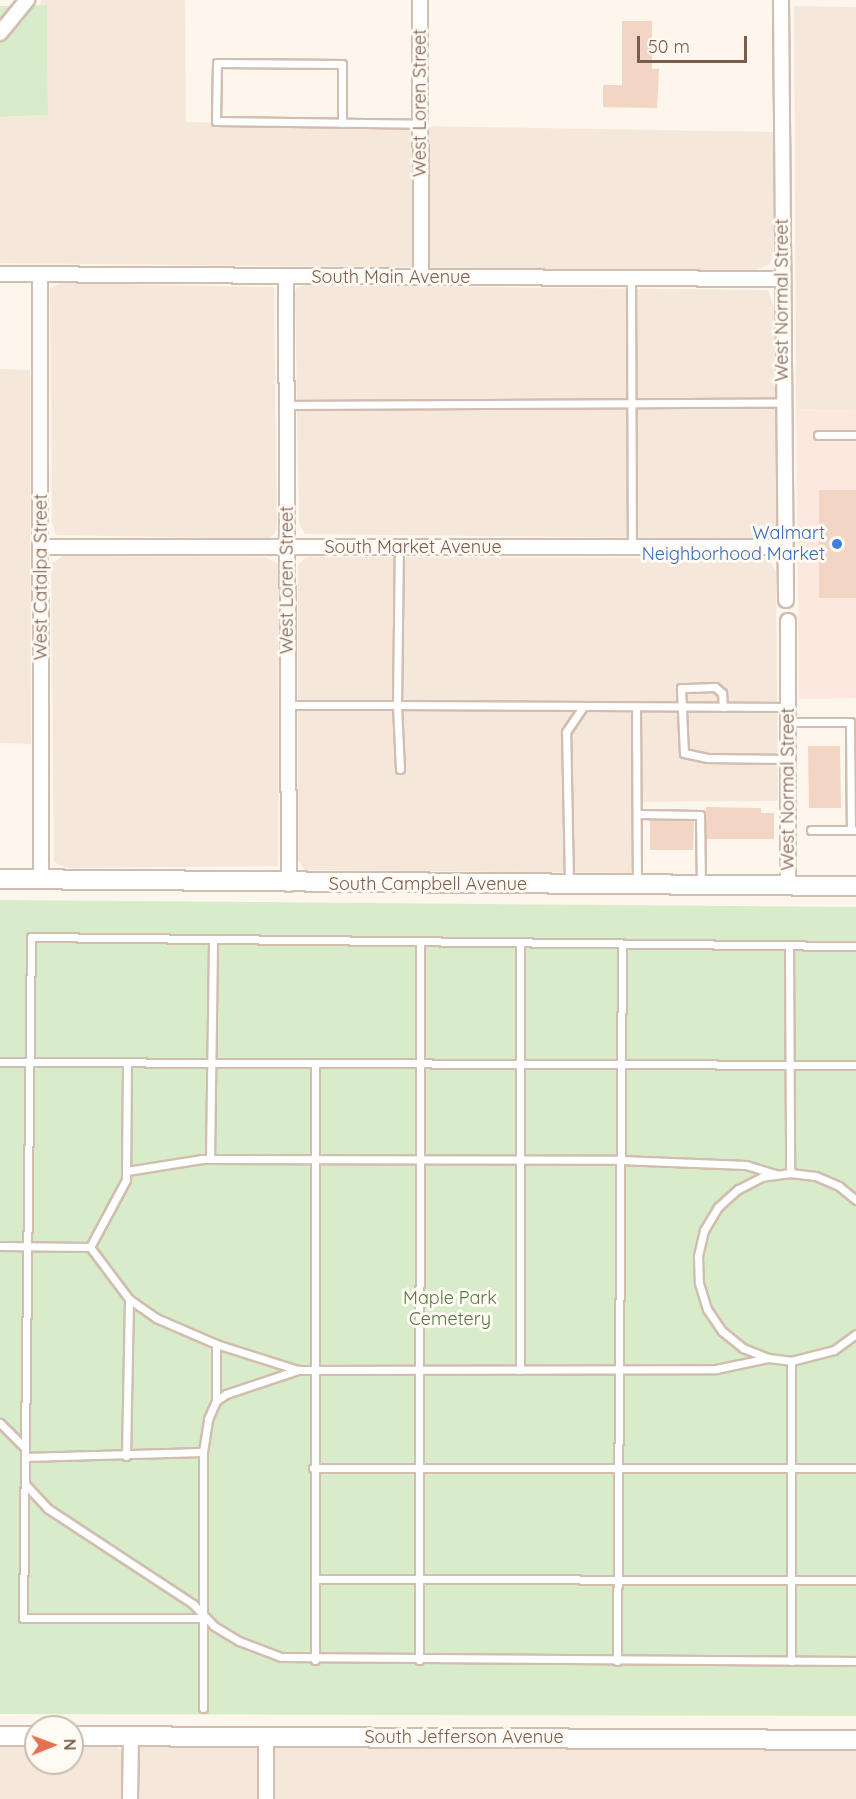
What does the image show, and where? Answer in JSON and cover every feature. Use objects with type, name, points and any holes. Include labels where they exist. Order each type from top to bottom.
[{"type":"main road","name":"South Campbell Avenue","points":[[0,879],[289,884],[856,886]]},
{"type":"main road","name":"South Jefferson Avenue","points":[[84,1736],[266,1735],[856,1740]]},
{"type":"main road","points":[[0,1736],[24,1736]]},
{"type":"street","points":[[0,33],[27,0]]},
{"type":"street","name":"West Loren Street","points":[[420,0],[421,277]]},
{"type":"street","name":"West Normal Street","points":[[781,0],[781,279],[786,600]]},
{"type":"street","name":"South Main Avenue","points":[[0,274],[781,279]]},
{"type":"street","name":"West Catalpa Street","points":[[40,275],[41,879]]},
{"type":"street","name":"West Loren Street","points":[[285,277],[289,884]]},
{"type":"street","name":"South Market Avenue","points":[[42,547],[785,547]]},
{"type":"street","name":"West Normal Street","points":[[788,621],[788,886]]},
{"type":"street","points":[[266,1735],[266,1799]]},
{"type":"street","points":[[130,1799],[131,1736]]},
{"type":"lane","points":[[342,123],[342,64],[217,63],[216,121],[342,123],[421,124]]},
{"type":"lane","points":[[631,278],[632,547]]},
{"type":"lane","points":[[286,405],[783,402]]},
{"type":"lane","points":[[818,435],[856,435]]},
{"type":"lane","points":[[399,547],[397,705],[400,769]]},
{"type":"lane","points":[[723,707],[719,689],[684,687],[680,690],[682,748],[687,755],[788,759]]},
{"type":"lane","points":[[288,705],[582,708],[788,707]]},
{"type":"lane","points":[[569,885],[566,732],[582,708]]},
{"type":"lane","points":[[636,708],[637,885]]},
{"type":"lane","points":[[788,722],[850,722],[854,830],[811,830]]},
{"type":"lane","points":[[637,814],[700,815],[701,885]]},
{"type":"lane","points":[[204,1618],[23,1618],[31,937],[856,946]]},
{"type":"lane","points":[[210,1159],[213,939]]},
{"type":"lane","points":[[419,1660],[420,941]]},
{"type":"lane","points":[[520,942],[520,1370]]},
{"type":"lane","points":[[617,1661],[620,1580],[622,944]]},
{"type":"lane","points":[[789,945],[790,1173]]},
{"type":"lane","points":[[0,1062],[856,1065]]},
{"type":"lane","points":[[90,1247],[124,1187],[128,1171],[126,1062]]},
{"type":"lane","points":[[315,1064],[313,1468],[315,1660]]},
{"type":"lane","points":[[128,1171],[210,1159],[621,1160],[746,1165],[776,1174]]},
{"type":"lane","points":[[856,1200],[839,1186],[815,1176],[776,1174],[738,1189],[718,1207],[704,1230],[698,1256],[699,1283],[707,1309],[722,1331],[743,1348],[768,1358],[791,1361],[834,1350],[856,1334]]},
{"type":"lane","points":[[0,1246],[90,1247]]},
{"type":"lane","points":[[90,1247],[129,1299],[156,1318],[216,1344],[298,1370],[716,1369],[768,1358]]},
{"type":"lane","points":[[126,1456],[129,1299]]},
{"type":"lane","points":[[203,1708],[203,1452],[208,1419],[216,1401],[216,1344]]},
{"type":"lane","points":[[791,1361],[789,1468],[791,1661]]},
{"type":"lane","points":[[216,1401],[226,1394],[298,1370]]},
{"type":"lane","points":[[0,1423],[25,1448]]},
{"type":"lane","points":[[25,1457],[126,1456],[203,1452]]},
{"type":"lane","points":[[313,1468],[419,1466],[856,1468]]},
{"type":"lane","points":[[25,1484],[47,1508],[193,1604],[204,1618],[239,1641],[281,1657],[315,1660],[856,1662]]},
{"type":"lane","points":[[315,1579],[856,1580]]},
{"type":"shaded area","points":[[42,0],[185,0],[186,122],[773,132],[774,256],[770,264],[754,271],[0,263],[0,117],[48,115],[47,6],[39,5]]},
{"type":"shaded area","points":[[794,6],[856,7],[856,411],[796,409]]},
{"type":"shaded area","points":[[60,283],[274,287],[277,529],[274,535],[267,539],[56,535],[52,523],[50,289]]},
{"type":"shaded area","points":[[305,285],[768,290],[774,308],[777,528],[774,534],[762,539],[305,534],[299,523],[295,291],[297,287]]},
{"type":"shaded area","points":[[0,369],[30,370],[31,744],[0,743]]},
{"type":"shaded area","points":[[796,409],[856,411],[856,698],[799,699]]},
{"type":"shaded area","points":[[63,556],[266,557],[279,565],[278,866],[66,868],[54,862],[51,564]]},
{"type":"shaded area","points":[[306,557],[768,558],[776,572],[778,801],[631,802],[631,873],[305,870],[298,861],[298,565]]},
{"type":"shaded area","points":[[0,1745],[24,1745],[24,1775],[84,1775],[84,1746],[118,1747],[123,1753],[123,1799],[0,1799]]},
{"type":"shaded area","points":[[145,1745],[856,1750],[856,1799],[135,1799],[135,1750]]},
{"type":"green space","points":[[47,5],[48,115],[0,117],[0,6]]},
{"type":"green space","name":"Maple Park Cemetery","points":[[0,900],[856,907],[856,1716],[0,1714]]},
{"type":"building","points":[[622,21],[652,21],[652,69],[659,69],[657,108],[603,107],[603,85],[622,85]]},
{"type":"building","name":"Walmart Neighborhood Market","points":[[819,490],[856,490],[856,598],[819,598]]},
{"type":"building","points":[[808,746],[840,746],[841,808],[809,808]]},
{"type":"building","points":[[706,807],[761,808],[761,813],[774,813],[774,839],[706,839]]},
{"type":"building","points":[[650,820],[694,821],[693,850],[650,850]]},
{"type":"place","name":"Walmart Neighborhood Market","points":[[837,544]]}]
